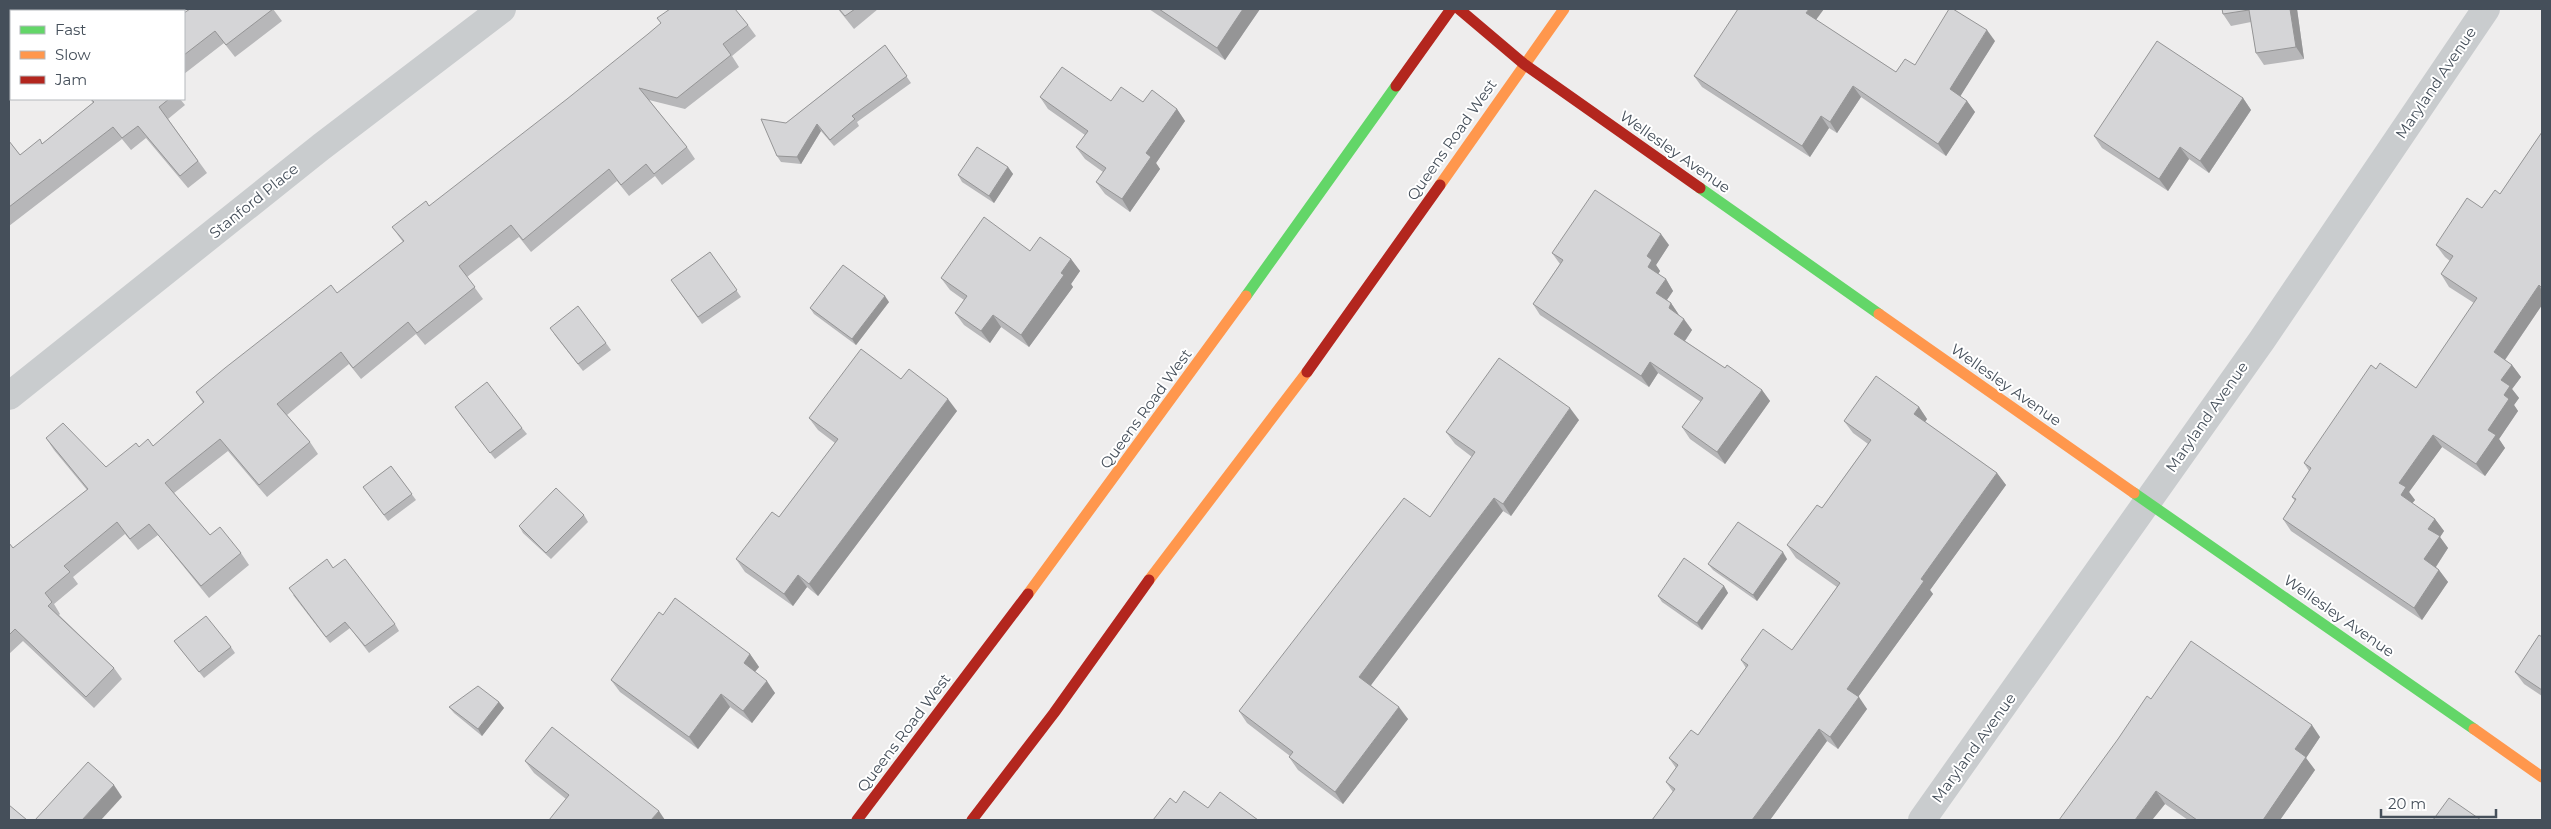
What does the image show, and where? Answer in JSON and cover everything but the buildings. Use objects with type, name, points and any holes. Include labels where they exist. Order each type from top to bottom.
[{"type":"street","name":"Stanford Place","points":[[9,396],[321,147],[502,9]]},
{"type":"street","name":"Queens Road West","points":[[857,820],[1178,391],[1452,9]]},
{"type":"street","name":"Wellesley Avenue","points":[[1459,9],[1524,64],[2542,777]]},
{"type":"street","name":"Queens Road West","points":[[972,820],[1054,713],[1162,563],[1324,349],[1564,9]]},
{"type":"street","name":"Maryland Avenue","points":[[1922,820],[2295,292],[2486,9]]},
{"type":"traffic: fast","points":[[1246,296],[1396,86]]},
{"type":"traffic: fast","points":[[1700,188],[1879,314]]},
{"type":"traffic: fast","points":[[2134,493],[2474,729]]},
{"type":"traffic: slow","points":[[1440,185],[1564,9]]},
{"type":"traffic: slow","points":[[1028,594],[1246,296]]},
{"type":"traffic: slow","points":[[1879,314],[2134,493]]},
{"type":"traffic: slow","points":[[1149,580],[1307,372]]},
{"type":"traffic: slow","points":[[2474,729],[2542,777]]},
{"type":"traffic: jam","points":[[1396,86],[1451,9]]},
{"type":"traffic: jam","points":[[1459,9],[1524,64],[1700,188]]},
{"type":"traffic: jam","points":[[1307,372],[1440,185]]},
{"type":"traffic: jam","points":[[972,820],[1054,713],[1149,580]]},
{"type":"traffic: jam","points":[[857,820],[1028,594]]}]
